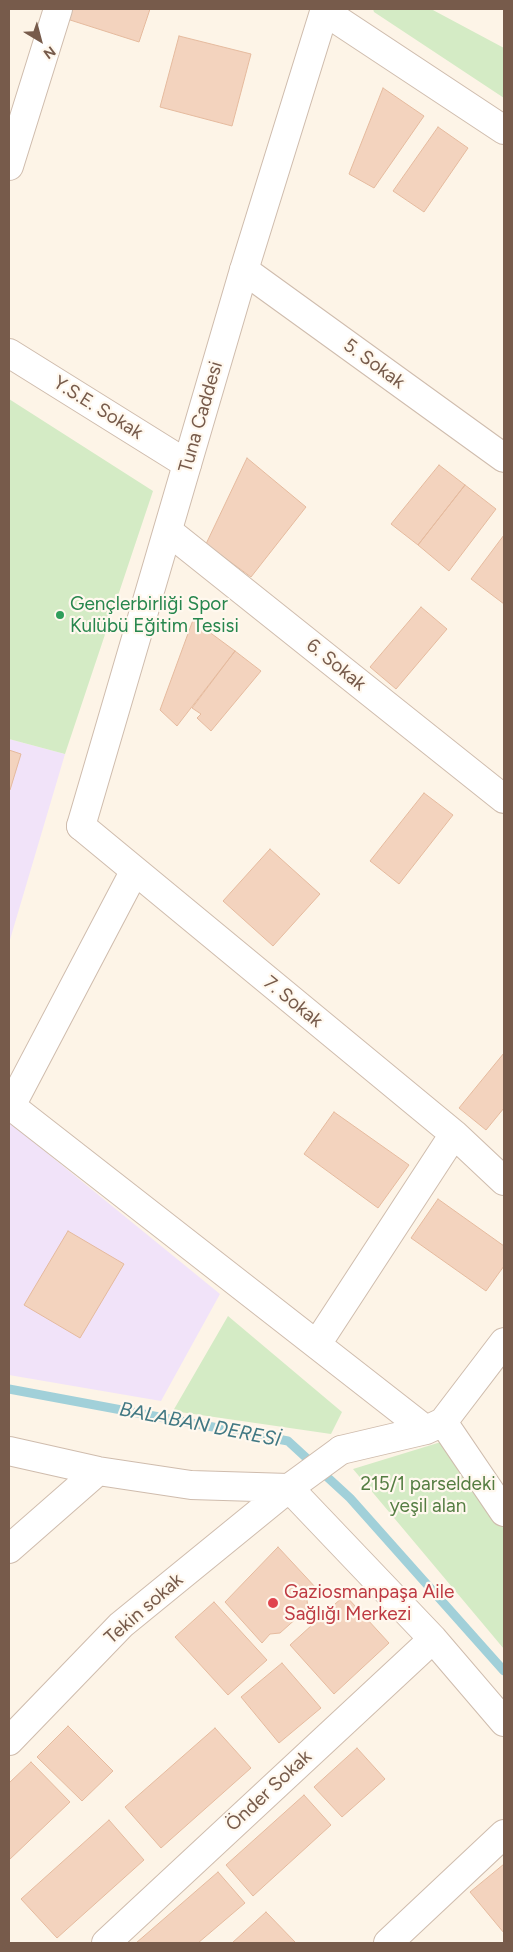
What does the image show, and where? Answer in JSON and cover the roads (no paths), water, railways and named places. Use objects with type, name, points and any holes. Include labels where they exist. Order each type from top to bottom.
[{"type":"street","points":[[9,166],[58,9]]},
{"type":"street","points":[[325,10],[504,130]]},
{"type":"street","name":"Tuna Caddesi","points":[[81,826],[244,270],[325,10]]},
{"type":"street","name":"5. Sokak","points":[[244,270],[504,458]]},
{"type":"street","name":"Y.S.E. Sokak","points":[[9,352],[187,464]]},
{"type":"street","name":"6. Sokak","points":[[168,530],[504,800]]},
{"type":"street","name":"7. Sokak","points":[[81,826],[134,872],[454,1134],[504,1181]]},
{"type":"street","points":[[134,872],[11,1106],[317,1344],[434,1426],[504,1512]]},
{"type":"street","points":[[317,1344],[454,1134]]},
{"type":"street","points":[[434,1426],[504,1342]]},
{"type":"street","name":"Tekin sokak","points":[[9,1741],[121,1625],[289,1488],[341,1450],[434,1426]]},
{"type":"street","points":[[9,1451],[98,1471],[192,1484],[289,1488],[433,1639],[504,1722]]},
{"type":"street","points":[[9,1549],[98,1471]]},
{"type":"street","name":"Önder Sokak","points":[[106,1943],[433,1639]]},
{"type":"street","points":[[388,1943],[504,1834]]},
{"type":"waterway","name":"BALABAN DERESİ","points":[[9,1389],[288,1441],[350,1498],[504,1671]]},
{"type":"place","name":"Gençlerbirliği Spor Kulübü Eğitim Tesisi","points":[[60,615]]},
{"type":"place","name":"Gaziosmanpaşa Aile Sağlığı Merkezi","points":[[273,1603]]},
{"type":"park label","name":"215/1 parseldeki yeşil alan","points":[[428,1495]]}]
